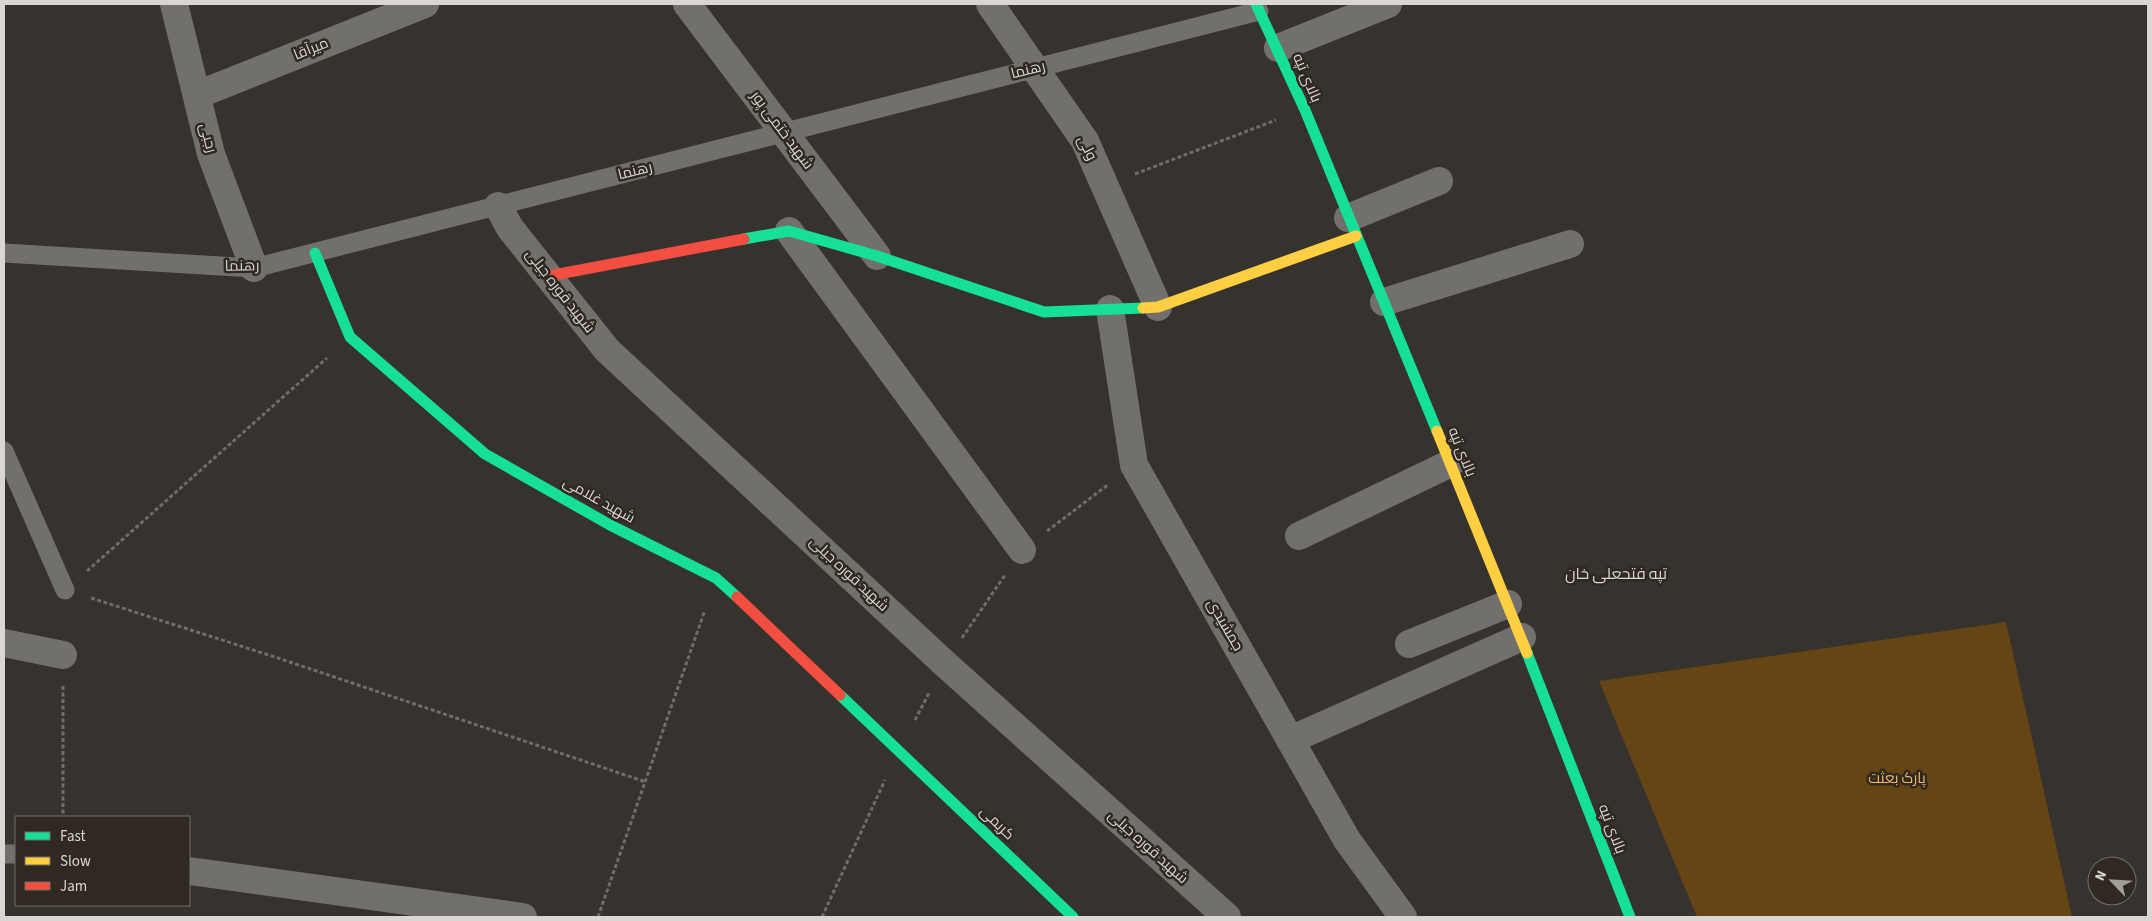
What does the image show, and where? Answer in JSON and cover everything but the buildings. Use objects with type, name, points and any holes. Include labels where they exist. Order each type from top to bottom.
[{"type":"street","name":"رجبی","points":[[174,4],[211,154],[254,268]]},
{"type":"street","name":"میرآقا","points":[[196,95],[425,4]]},
{"type":"street","name":"شهید ختمی پور","points":[[687,4],[877,256]]},
{"type":"street","name":"ولی","points":[[990,4],[1085,141],[1158,306]]},
{"type":"street","points":[[1278,48],[1388,4]]},
{"type":"street","name":"بالای تپه","points":[[1258,7],[1304,109],[1451,463],[1522,637],[1630,917]]},
{"type":"street","points":[[548,276],[789,231],[877,256],[1044,312],[1158,306],[1352,227],[1439,182]]},
{"type":"street","name":"شهید قوره جیلی","points":[[498,206],[510,228],[606,350],[944,663],[1227,917]]},
{"type":"street","points":[[789,231],[1022,550]]},
{"type":"street","points":[[1384,302],[1570,244]]},
{"type":"street","name":"شهید غلامی","points":[[315,253],[350,338],[486,454],[610,525],[716,578],[899,750]]},
{"type":"street","name":"جمشیدی","points":[[1110,309],[1134,465],[1347,840],[1403,917]]},
{"type":"street","points":[[1299,536],[1451,463]]},
{"type":"street","points":[[1409,644],[1508,604]]},
{"type":"street","points":[[1290,740],[1522,637]]},
{"type":"street","points":[[4,643],[63,654]]},
{"type":"street","name":"کریمی","points":[[899,750],[1073,917]]},
{"type":"street","points":[[190,871],[523,917]]},
{"type":"lane","name":"رهنما","points":[[4,253],[254,268],[1035,68],[1258,7]]},
{"type":"lane","points":[[4,451],[65,590]]},
{"type":"path","points":[[1104,186],[1304,109]]},
{"type":"path","points":[[65,590],[350,338]]},
{"type":"path","points":[[822,917],[899,750],[944,663],[1022,550],[1134,465]]},
{"type":"path","points":[[598,917],[716,578]]},
{"type":"path","points":[[65,590],[275,657],[646,782]]},
{"type":"path","points":[[63,654],[63,816]]},
{"type":"green space","name":"پارک بعثت","points":[[2006,622],[2072,917],[1697,917],[1599,681]]},
{"type":"traffic: fast","points":[[1256,4],[1305,110],[1437,431]]},
{"type":"traffic: fast","points":[[744,239],[789,231],[877,256],[1044,312],[1143,308]]},
{"type":"traffic: fast","points":[[315,253],[350,337],[485,454],[610,525],[716,578],[737,597]]},
{"type":"traffic: fast","points":[[1527,653],[1630,917]]},
{"type":"traffic: fast","points":[[840,695],[1073,917]]},
{"type":"traffic: slow","points":[[1143,308],[1158,307],[1356,236]]},
{"type":"traffic: slow","points":[[1437,431],[1527,653]]},
{"type":"traffic: jam","points":[[548,276],[744,239]]},
{"type":"traffic: jam","points":[[737,597],[840,695]]},
{"type":"district","name":"تپه فتحعلی خان","points":[[1616,574]]}]
